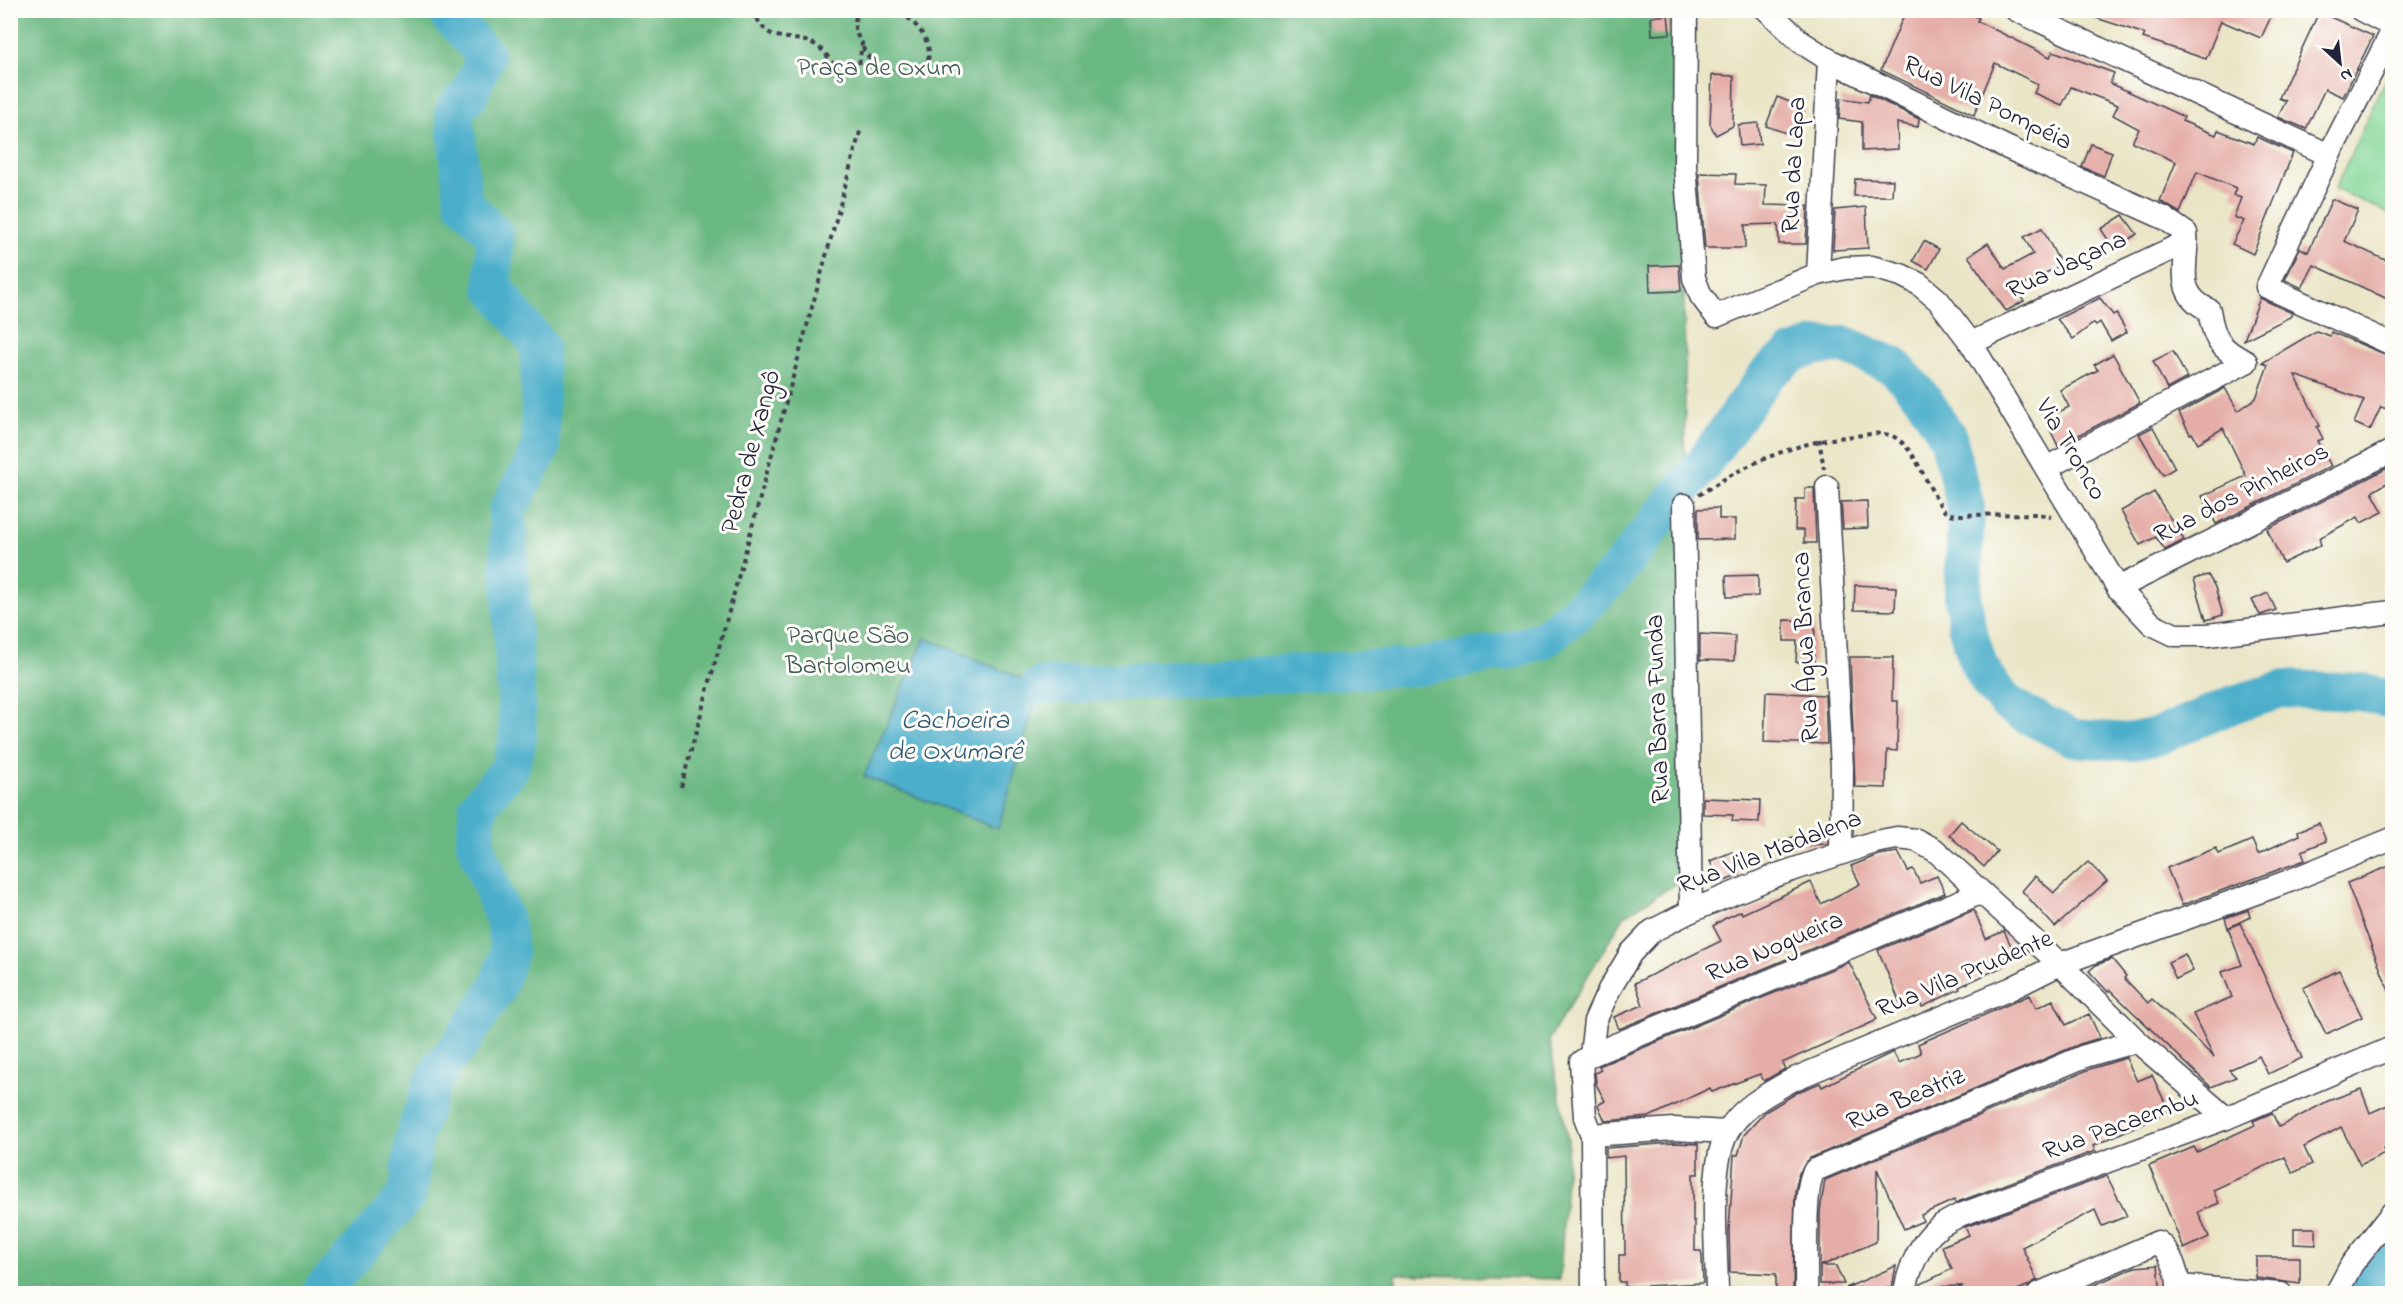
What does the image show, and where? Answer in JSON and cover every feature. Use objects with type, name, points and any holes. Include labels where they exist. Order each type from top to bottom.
[{"type":"street","name":"Via Tronco","points":[[1686,10],[1685,166],[1694,278],[1701,296],[1716,316],[1818,274],[1845,268],[1872,267],[1901,274],[1919,284],[1938,300],[1971,343],[2048,467],[2118,588],[2132,606],[2152,624],[2175,635],[2208,635],[2392,612]]},
{"type":"street","name":"Rua Vila Pompéia","points":[[1767,10],[1801,42],[1829,60],[2008,148],[2164,218],[2180,227],[2186,233],[2186,239]]},
{"type":"street","points":[[2361,10],[2392,26]]},
{"type":"street","points":[[2022,12],[2329,155]]},
{"type":"street","points":[[2392,32],[2329,155],[2267,287],[2392,344]]},
{"type":"street","name":"Rua da Lapa","points":[[1818,274],[1829,60]]},
{"type":"street","points":[[2048,467],[2246,362],[2226,352],[2213,334],[2209,310],[2197,304],[2189,294],[2185,282],[2186,239]]},
{"type":"street","name":"Rua Jaçana","points":[[1971,343],[2182,244],[2186,239]]},
{"type":"street","name":"Rua dos Pinheiros","points":[[2118,588],[2392,451]]},
{"type":"street","name":"Rua Água Branca","points":[[1827,487],[1842,768],[1841,852]]},
{"type":"street","name":"Rua Barra Funda","points":[[1684,505],[1691,911]]},
{"type":"street","name":"Rua Vila Madalena","points":[[1593,1293],[1592,1135],[1585,1116],[1581,1088],[1581,1062],[1591,1055],[1595,1021],[1631,953],[1652,931],[1691,911],[1777,875],[1841,852],[1898,838],[1916,840],[1936,851],[2060,964],[2137,1041],[2226,1118]]},
{"type":"street","name":"Rua Vila Prudente","points":[[1717,1293],[1717,1172],[1727,1132],[1752,1105],[1794,1079],[2010,989],[2060,964],[2289,881],[2392,839]]},
{"type":"street","name":"Rua Nogueira","points":[[1591,1055],[1980,893]]},
{"type":"street","name":"Rua Beatriz","points":[[1806,1293],[1808,1195],[1810,1176],[1815,1170],[2085,1056],[2137,1041]]},
{"type":"street","name":"Rua Pacaembu","points":[[1905,1293],[1912,1267],[1923,1246],[1938,1228],[1960,1215],[2226,1118],[2392,1048]]},
{"type":"street","points":[[1592,1135],[1674,1129],[1727,1132]]},
{"type":"street","points":[[2336,1293],[2352,1264],[2392,1212]]},
{"type":"street","points":[[2038,1293],[2158,1242],[2167,1250],[2178,1290],[2281,1293]]},
{"type":"path","points":[[754,10],[758,21],[772,35],[814,44],[839,72],[859,66],[862,43]]},
{"type":"path","points":[[860,10],[854,25],[870,62],[882,69],[913,72],[922,68],[927,57],[927,43],[921,30],[897,10]]},
{"type":"path","name":"Pedra de Xangô","points":[[681,787],[861,128]]},
{"type":"path","points":[[1684,505],[1747,466],[1782,450],[1819,439],[1881,433],[1891,435],[1906,447],[1946,513],[1955,515],[2038,514],[2080,523]]},
{"type":"path","points":[[1819,439],[1827,487]]},
{"type":"green space","name":"Parque São Bartolomeu","points":[[10,11],[1680,11],[1685,375],[1683,879],[1625,915],[1549,1039],[1568,1141],[1560,1279],[1396,1274],[1396,1294],[11,1293],[10,200],[16,170],[10,109]]},
{"type":"green space","points":[[2392,65],[2392,215],[2335,189]]},
{"type":"green space","points":[[1405,1289],[1559,1292],[1405,1294]]},
{"type":"water","name":"Cachoeira de Oxumarê","points":[[925,638],[1040,686],[998,829],[864,776]]},
{"type":"building","points":[[1906,10],[1963,10],[1979,18],[1977,21],[2050,57],[2053,51],[2114,73],[2110,83],[2184,117],[2182,121],[2216,135],[2218,130],[2254,144],[2257,137],[2293,153],[2253,254],[2232,244],[2244,221],[2234,217],[2241,198],[2233,195],[2236,188],[2197,172],[2180,213],[2160,201],[2176,162],[2132,142],[2139,129],[2113,115],[2118,105],[2071,87],[2062,105],[2034,93],[2038,84],[1995,63],[1974,115],[1881,70]]},
{"type":"building","points":[[2085,10],[2274,10],[2261,38],[2221,21],[2206,59],[2143,38],[2145,34],[2084,14]]},
{"type":"building","points":[[2319,12],[2373,36],[2343,97],[2325,89],[2306,129],[2278,117],[2286,101],[2279,98]]},
{"type":"building","points":[[1668,15],[1670,34],[1652,35],[1651,17]]},
{"type":"building","points":[[1712,75],[1734,76],[1733,126],[1716,135],[1710,124]]},
{"type":"building","points":[[1870,95],[1919,119],[1918,127],[1897,123],[1898,149],[1862,151],[1862,122],[1839,119],[1841,98],[1868,102]]},
{"type":"building","points":[[1777,97],[1805,108],[1795,136],[1766,126]]},
{"type":"building","points":[[1758,123],[1760,144],[1740,146],[1738,125]]},
{"type":"building","points":[[2091,144],[2112,152],[2104,176],[2082,167]]},
{"type":"building","points":[[1699,173],[1736,174],[1735,184],[1766,185],[1765,205],[1808,206],[1806,244],[1779,244],[1778,224],[1745,225],[1745,248],[1705,248]]},
{"type":"building","points":[[1855,179],[1893,180],[1892,196],[1854,196]]},
{"type":"building","points":[[2332,199],[2358,210],[2344,241],[2392,263],[2392,301],[2314,265],[2302,288],[2285,280],[2300,248],[2308,252]]},
{"type":"building","points":[[1866,207],[1868,248],[1833,250],[1835,210]]},
{"type":"building","points":[[2123,215],[2137,234],[2114,249],[2101,229]]},
{"type":"building","points":[[2042,228],[2061,265],[2016,289],[2024,301],[2006,311],[1968,256],[1988,243],[2005,269],[2033,254],[2024,237]]},
{"type":"building","points":[[1924,241],[1939,249],[1928,269],[1913,261]]},
{"type":"building","points":[[1679,265],[1681,291],[1650,292],[1649,266]]},
{"type":"building","points":[[2100,298],[2113,315],[2116,313],[2127,332],[2111,341],[2100,322],[2096,325],[2094,323],[2073,339],[2057,319]]},
{"type":"building","points":[[2260,298],[2292,313],[2290,317],[2244,340]]},
{"type":"building","points":[[2316,331],[2330,336],[2331,332],[2392,357],[2392,411],[2381,407],[2370,430],[2354,423],[2364,400],[2295,375],[2320,426],[2317,427],[2323,439],[2317,441],[2331,466],[2216,524],[2202,496],[2246,476],[2223,428],[2198,443],[2192,433],[2190,434],[2179,413],[2225,388],[2238,411],[2256,398],[2268,365],[2262,363]]},
{"type":"building","points":[[2173,351],[2187,378],[2167,389],[2153,361]]},
{"type":"building","points":[[2113,354],[2140,403],[2058,446],[2045,419],[2069,407],[2060,390],[2098,370],[2094,365]]},
{"type":"building","points":[[2153,427],[2175,468],[2163,475],[2139,434]]},
{"type":"building","points":[[2392,466],[2392,480],[2372,492],[2383,512],[2361,523],[2358,517],[2319,538],[2321,545],[2283,563],[2267,529]]},
{"type":"building","points":[[1805,488],[1814,488],[1816,543],[1804,543],[1804,530],[1795,530],[1796,499],[1805,499]]},
{"type":"building","points":[[2154,492],[2184,540],[2165,550],[2156,537],[2140,545],[2121,511]]},
{"type":"building","points":[[1867,501],[1868,528],[1843,529],[1841,502]]},
{"type":"building","points":[[1719,508],[1719,519],[1735,519],[1735,539],[1698,540],[1698,509]]},
{"type":"building","points":[[1758,575],[1758,596],[1727,597],[1726,576]]},
{"type":"building","points":[[2208,575],[2215,587],[2223,615],[2206,620],[2194,579]]},
{"type":"building","points":[[1855,585],[1896,587],[1895,611],[1854,610]]},
{"type":"building","points":[[2268,593],[2276,610],[2260,615],[2252,600]]},
{"type":"building","points":[[1784,620],[1815,621],[1814,663],[1796,662],[1797,641],[1784,641]]},
{"type":"building","points":[[1700,634],[1735,636],[1734,661],[1700,660]]},
{"type":"building","points":[[1850,657],[1893,657],[1892,701],[1898,701],[1897,751],[1887,750],[1886,788],[1855,787]]},
{"type":"building","points":[[1766,692],[1825,695],[1827,744],[1764,742]]},
{"type":"building","points":[[1703,798],[1760,800],[1759,822],[1732,821],[1733,815],[1703,814]]},
{"type":"building","points":[[1961,821],[1997,851],[1984,867],[1949,835]]},
{"type":"building","points":[[2319,823],[2326,841],[2302,851],[2305,860],[2182,905],[2167,868],[2216,848],[2219,854],[2252,840],[2258,854],[2299,835],[2298,831]]},
{"type":"building","points":[[1828,827],[1828,844],[1776,846],[1775,843]]},
{"type":"building","points":[[1732,852],[1740,875],[1719,883],[1710,861]]},
{"type":"building","points":[[1898,852],[1908,871],[1913,869],[1920,883],[1937,876],[1945,893],[1619,1029],[1614,1017],[1643,1005],[1635,983],[1721,941],[1713,926],[1724,919],[1741,911],[1742,914],[1811,882],[1821,904],[1860,884],[1851,866],[1878,855]]},
{"type":"building","points":[[2088,862],[2107,881],[2055,927],[2022,891],[2035,876],[2054,893]]},
{"type":"building","points":[[2392,865],[2392,999],[2347,883]]},
{"type":"building","points":[[1974,910],[1986,939],[2004,931],[2015,954],[1999,961],[2002,967],[1959,987],[1960,989],[1922,1007],[1919,1000],[1902,1008],[1878,950]]},
{"type":"building","points":[[2248,910],[2250,917],[2228,928],[2225,918]]},
{"type":"building","points":[[2240,923],[2302,1058],[2268,1074],[2259,1056],[2229,1070],[2236,1077],[2211,1087],[2110,990],[2108,992],[2089,971],[2096,965],[2112,959],[2126,976],[2124,978],[2148,1003],[2152,999],[2214,1057],[2193,1014],[2232,997],[2222,972],[2242,965],[2228,928]]},
{"type":"building","points":[[2185,954],[2193,971],[2176,979],[2168,962]]},
{"type":"building","points":[[1849,962],[1877,1019],[1873,1022],[1782,1063],[1785,1069],[1764,1081],[1760,1074],[1712,1092],[1710,1088],[1649,1117],[1605,1121],[1598,1105],[1605,1101],[1596,1084],[1595,1073],[1601,1070],[1599,1066]]},
{"type":"building","points":[[2339,970],[2362,1017],[2326,1034],[2303,988]]},
{"type":"building","points":[[2030,995],[2036,1008],[2053,1000],[2066,1025],[2089,1014],[2100,1038],[2080,1044],[1810,1158],[1799,1173],[1795,1191],[1793,1292],[1776,1291],[1776,1274],[1730,1272],[1729,1230],[1734,1155],[1738,1155],[1744,1135],[1765,1112],[1800,1091],[1820,1083],[1822,1087],[1893,1052],[1899,1063],[1921,1053],[1918,1044]]},
{"type":"building","points":[[2126,1058],[2137,1081],[2152,1075],[2169,1111],[2093,1146],[2095,1151],[1955,1203],[1954,1200],[1921,1215],[1923,1221],[1904,1229],[1877,1169],[1876,1242],[1821,1266],[1836,1266],[1844,1284],[1820,1284],[1820,1211],[1825,1180],[2090,1069]]},
{"type":"building","points":[[2361,1089],[2370,1113],[2392,1103],[2392,1143],[2383,1148],[2385,1153],[2360,1165],[2341,1127],[2304,1147],[2312,1164],[2293,1173],[2285,1157],[2213,1190],[2219,1203],[2198,1212],[2209,1237],[2184,1249],[2149,1166],[2194,1147],[2197,1152],[2255,1125],[2253,1121],[2272,1113],[2279,1127],[2328,1101]]},
{"type":"building","points":[[1674,1143],[1698,1144],[1698,1174],[1693,1174],[1693,1221],[1695,1221],[1695,1251],[1701,1251],[1702,1257],[1703,1283],[1625,1287],[1625,1282],[1619,1282],[1619,1255],[1625,1255],[1624,1156],[1606,1158],[1606,1148]]},
{"type":"building","points":[[2107,1176],[2127,1216],[2102,1226],[2095,1210],[2022,1247],[2037,1280],[2027,1286],[2010,1293],[1949,1293],[1963,1286],[1920,1287],[1921,1284],[1952,1269],[1942,1246],[1969,1235],[1965,1227]]},
{"type":"building","points":[[2294,1228],[2316,1228],[2316,1245],[2294,1244]]},
{"type":"building","points":[[2256,1257],[2300,1257],[2300,1284],[2256,1278]]},
{"type":"building","points":[[2158,1265],[2161,1293],[2076,1293],[2135,1267]]},
{"type":"building","points":[[1896,1266],[1892,1288],[1846,1288]]},
{"type":"waterway","points":[[319,1294],[408,1194],[414,1138],[430,1089],[442,1065],[459,1046],[497,988],[509,953],[505,922],[475,843],[478,806],[510,768],[518,739],[507,512],[541,448],[539,345],[493,287],[495,235],[463,202],[454,109],[469,95],[486,56],[450,17],[451,10]]},
{"type":"waterway","points":[[1040,686],[1416,667],[1508,651],[1544,639],[1579,610],[1615,574],[1702,465],[1768,373],[1792,354],[1816,346],[1845,345],[1894,366],[1923,398],[1948,437],[1966,508],[1963,595],[1967,628],[1979,665],[1991,685],[2006,702],[2073,738],[2128,742],[2158,736],[2234,704],[2285,689],[2361,692],[2392,700]]},
{"type":"waterway","points":[[2362,1294],[2392,1248]]},
{"type":"park label","name":"Praça de Oxum","points":[[879,69]]}]
